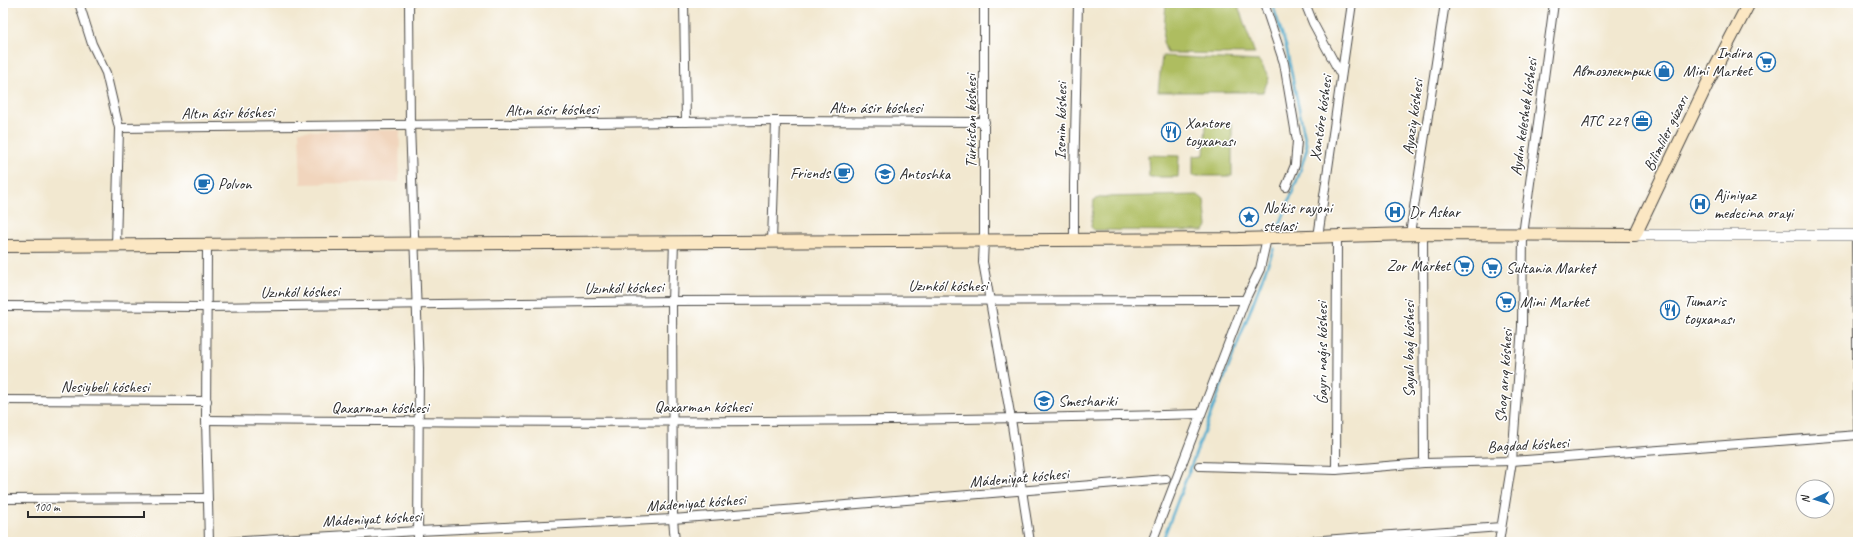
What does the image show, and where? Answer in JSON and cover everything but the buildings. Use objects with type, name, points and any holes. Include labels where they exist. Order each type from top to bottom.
[{"type":"main road","name":"Bilimliler gúzarı","points":[[1635,235],[1709,80],[1749,3]]},
{"type":"main road","points":[[3,246],[1074,240],[1267,238],[1410,234],[1635,235]]},
{"type":"street","points":[[79,3],[92,44],[106,73],[120,128],[116,246]]},
{"type":"street","points":[[408,3],[410,125],[418,304],[418,542]]},
{"type":"street","points":[[684,3],[686,122]]},
{"type":"street","name":"Túrkistan kóshesi","points":[[984,3],[985,122],[983,262],[1011,419],[1030,542]]},
{"type":"street","name":"Isenim kóshesi","points":[[1074,240],[1078,3]]},
{"type":"street","points":[[1264,3],[1284,63],[1297,141],[1295,165],[1286,187]]},
{"type":"street","points":[[1305,3],[1313,23],[1341,75]]},
{"type":"street","name":"Xantóre kóshesi","points":[[1318,237],[1352,3]]},
{"type":"street","name":"Ayaziy kóshesi","points":[[1410,234],[1445,3]]},
{"type":"street","name":"Aydın keleshek kóshesi","points":[[1523,235],[1554,3]]},
{"type":"street","points":[[772,241],[776,121]]},
{"type":"street","name":"Altın ásir kóshesi","points":[[120,128],[776,121],[985,122]]},
{"type":"street","name":"Sayalı baǵ kóshesi","points":[[1422,235],[1424,463]]},
{"type":"street","name":"Shoq arıq kóshesi","points":[[1499,542],[1512,461],[1522,326],[1523,235]]},
{"type":"street","points":[[1635,235],[1857,235],[1858,432]]},
{"type":"street","name":"Ǵayrı naǵıs kóshesi","points":[[1336,470],[1337,236]]},
{"type":"street","points":[[1152,542],[1245,300],[1260,269],[1267,238]]},
{"type":"street","points":[[674,242],[672,301],[674,422],[673,519],[675,542]]},
{"type":"street","points":[[207,245],[206,420],[209,542]]},
{"type":"street","name":"Uzınkól kóshesi","points":[[3,306],[207,307],[672,301],[1245,300]]},
{"type":"street","name":"Nesiybeli kóshesi","points":[[3,400],[207,401]]},
{"type":"street","name":"Qaxarman kóshesi","points":[[206,420],[674,422],[1011,419],[1200,414]]},
{"type":"street","name":"Bagdad kóshesi","points":[[1199,466],[1336,470],[1424,463],[1512,461],[1858,435]]},
{"type":"street","name":"Mádeniyat kóshesi","points":[[227,542],[673,519],[1022,492],[1166,479]]},
{"type":"street","points":[[3,499],[207,498]]},
{"type":"street","points":[[1296,542],[1501,527]]},
{"type":"shaded area","points":[[400,130],[399,182],[301,184],[299,131]]},
{"type":"green space","points":[[1166,3],[1237,3],[1255,54],[1167,53],[1163,42]]},
{"type":"green space","points":[[1162,56],[1259,61],[1269,78],[1263,92],[1158,92]]},
{"type":"green space","points":[[1206,124],[1232,124],[1232,176],[1193,176],[1193,156],[1204,155]]},
{"type":"green space","points":[[1148,155],[1179,156],[1178,177],[1149,177]]},
{"type":"green space","points":[[1198,195],[1204,200],[1207,226],[1204,231],[1094,230],[1091,227],[1094,200],[1101,197]]},
{"type":"waterway","points":[[1272,3],[1286,46],[1307,148],[1299,175],[1276,235]]},
{"type":"waterway","points":[[1162,542],[1274,248]]},
{"type":"place","name":"Indira Mini Market","points":[[1766,62]]},
{"type":"place","name":"Автоэлектрик","points":[[1664,71]]},
{"type":"place","name":"АТС 229","points":[[1642,121]]},
{"type":"place","name":"Xantore toyxanası","points":[[1171,132]]},
{"type":"place","name":"Friends","points":[[844,173]]},
{"type":"place","name":"Antoshka","points":[[885,174]]},
{"type":"place","name":"Polvon","points":[[204,184]]},
{"type":"place","name":"Ajiniyaz medecina orayi","points":[[1700,204]]},
{"type":"place","name":"Dr Askar","points":[[1395,212]]},
{"type":"place","name":"No'kis rayoni stelasi","points":[[1249,217]]},
{"type":"place","name":"Zor Market","points":[[1464,266]]},
{"type":"place","name":"Sultania Market","points":[[1492,268]]},
{"type":"place","name":"Mini Market","points":[[1506,302]]},
{"type":"place","name":"Tumaris toyxanası","points":[[1670,310]]},
{"type":"place","name":"Smeshariki","points":[[1044,401]]}]
